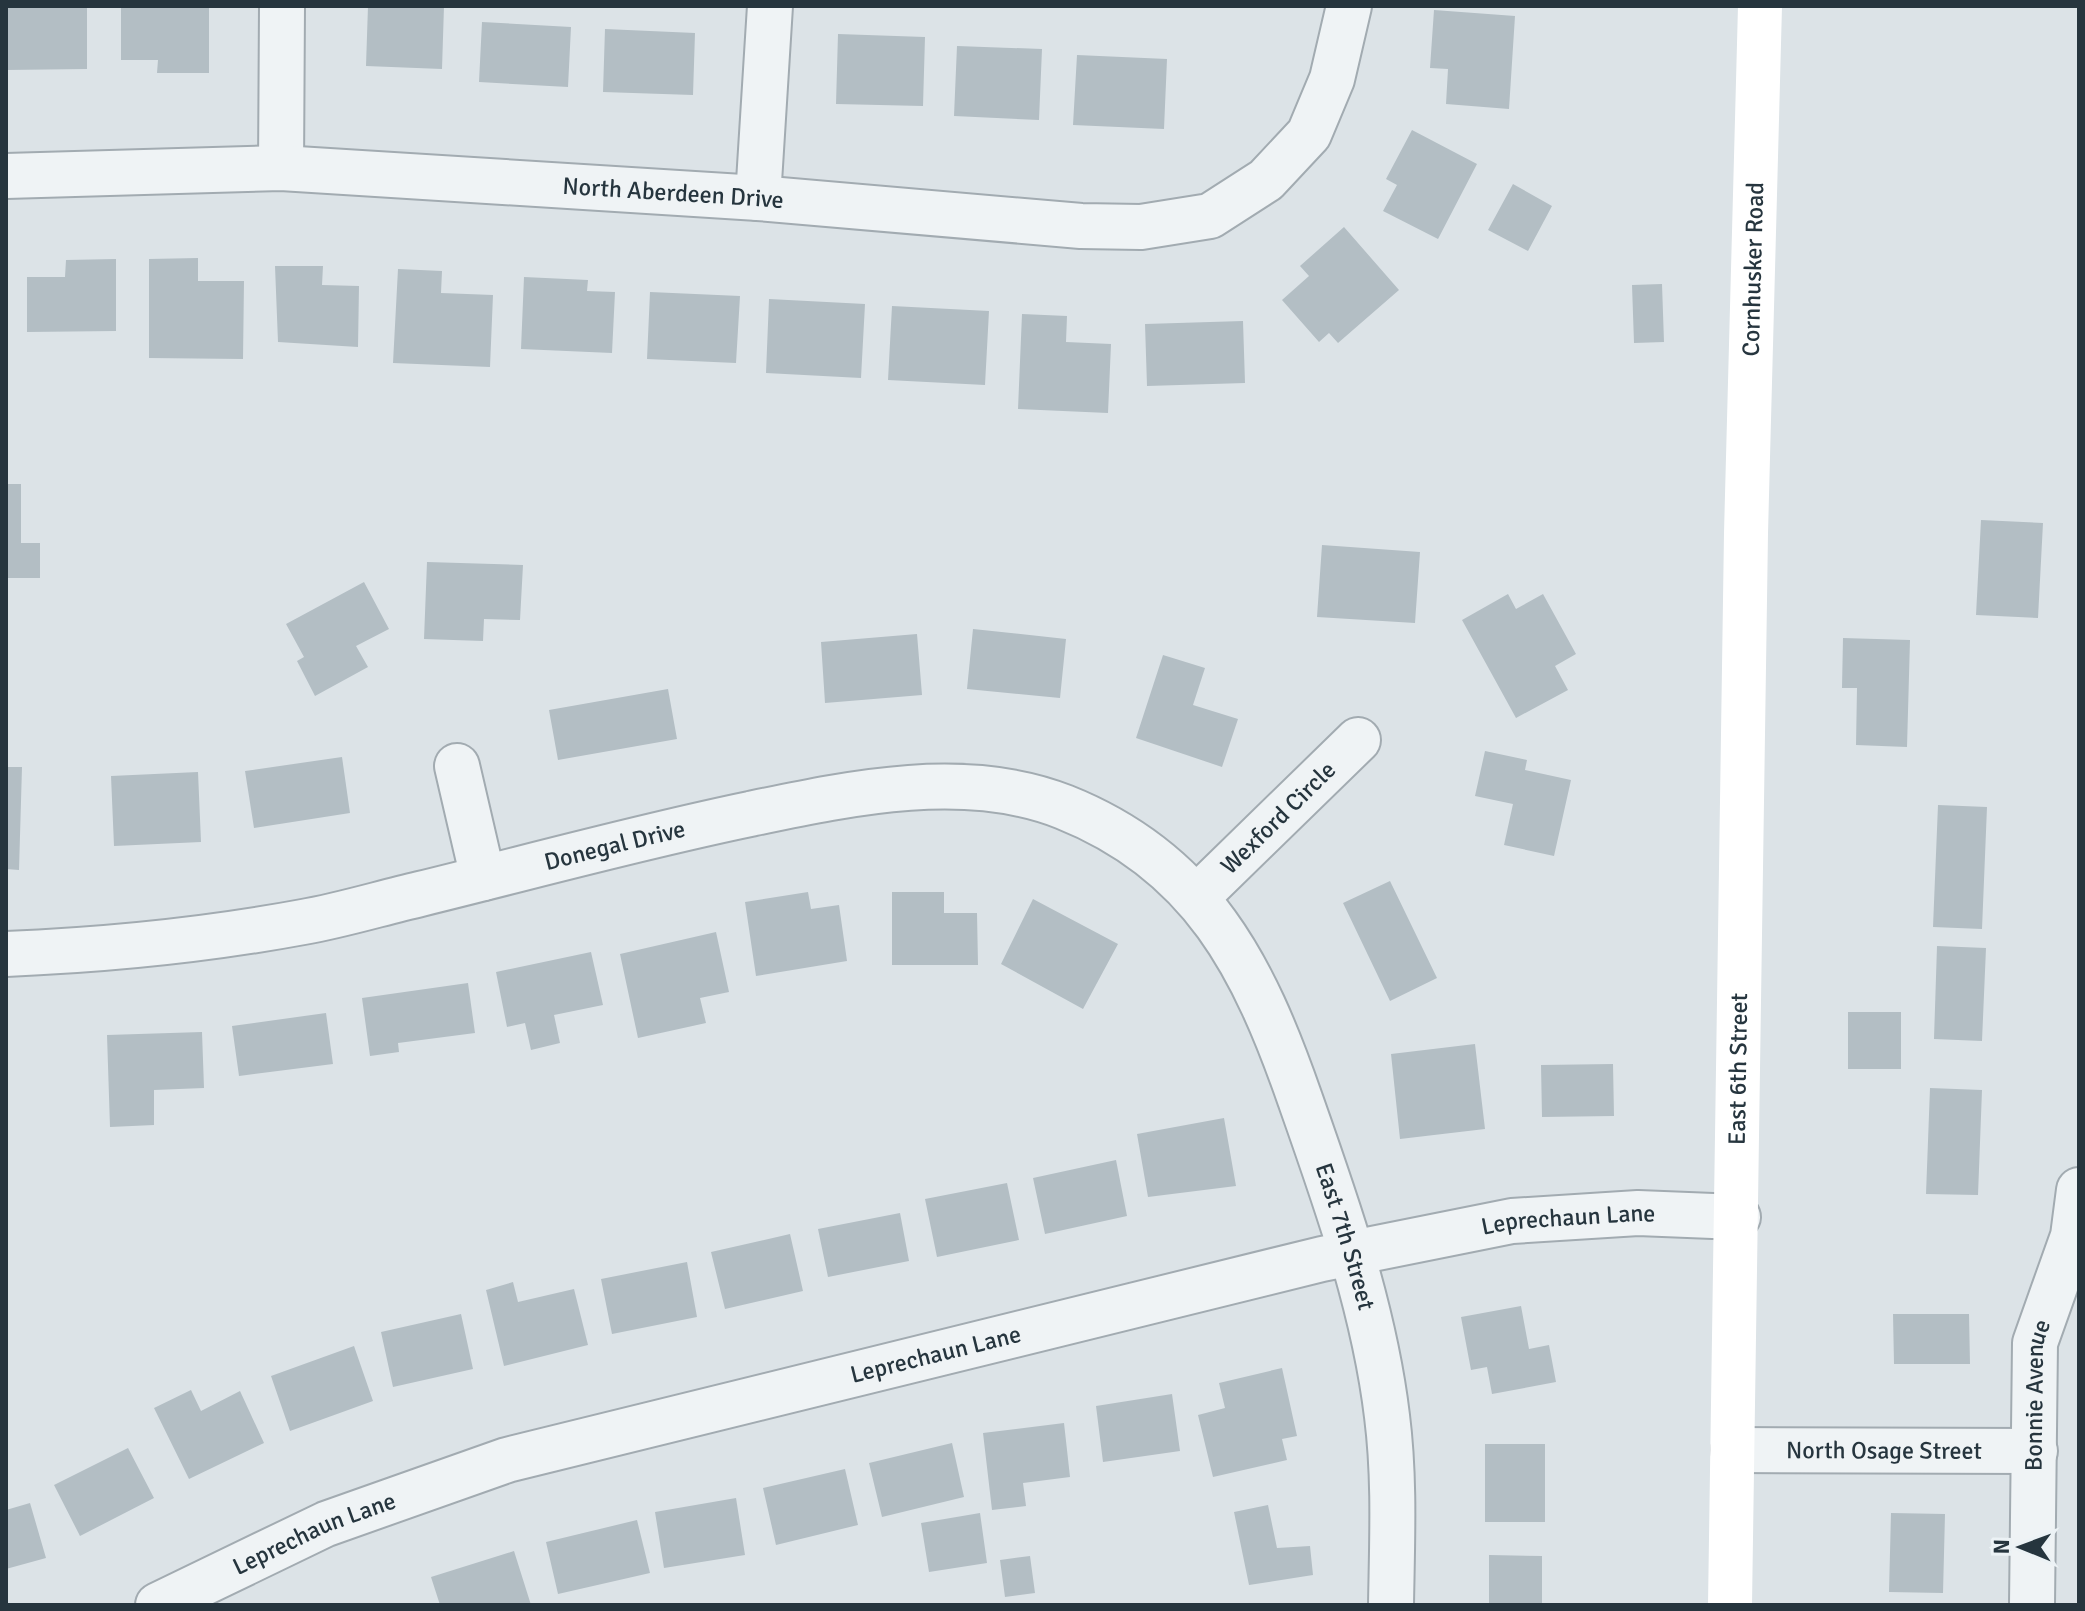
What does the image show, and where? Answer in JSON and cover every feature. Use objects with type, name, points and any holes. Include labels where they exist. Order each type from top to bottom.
[{"type":"main road","name":"Cornhusker Road","points":[[1746,533],[1760,6]]},
{"type":"main road","name":"East 6th Street","points":[[1730,1605],[1746,533]]},
{"type":"street","points":[[281,168],[282,6]]},
{"type":"street","points":[[758,198],[770,6]]},
{"type":"street","name":"North Aberdeen Drive","points":[[6,176],[281,168],[758,198],[1081,226],[1141,227],[1210,216],[1266,180],[1309,134],[1332,79],[1349,6]]},
{"type":"street","name":"Wexford Circle","points":[[1198,896],[1358,740]]},
{"type":"street","points":[[457,766],[483,878]]},
{"type":"street","name":"Donegal Drive","points":[[6,954],[99,951],[305,922],[694,825],[818,799],[931,787],[1003,790],[1064,807],[1133,843],[1198,896]]},
{"type":"street","name":"East 7th Street","points":[[1198,896],[1228,938],[1271,1017],[1350,1252],[1373,1338],[1387,1413],[1393,1484],[1391,1605]]},
{"type":"street","name":"Bonnie Avenue","points":[[2032,1605],[2035,1343],[2073,1236],[2079,1190]]},
{"type":"street","name":"Leprechaun Lane","points":[[158,1605],[326,1524],[507,1460],[1350,1252],[1454,1231],[1552,1218],[1638,1213],[1738,1217]]},
{"type":"street","name":"North Osage Street","points":[[1734,1450],[2035,1451]]},
{"type":"building","points":[[6,6],[87,6],[87,69],[6,70]]},
{"type":"building","points":[[121,6],[209,6],[209,73],[157,73],[158,60],[121,60]]},
{"type":"building","points":[[368,6],[444,6],[442,69],[366,66]]},
{"type":"building","points":[[1434,10],[1515,16],[1509,109],[1446,104],[1448,69],[1430,68]]},
{"type":"building","points":[[482,22],[571,27],[568,87],[479,82]]},
{"type":"building","points":[[605,29],[695,33],[693,95],[603,92]]},
{"type":"building","points":[[838,34],[925,37],[923,106],[836,104]]},
{"type":"building","points":[[957,46],[1042,49],[1039,120],[954,116]]},
{"type":"building","points":[[1077,55],[1167,59],[1164,129],[1073,125]]},
{"type":"building","points":[[1412,130],[1477,164],[1438,239],[1383,211],[1397,185],[1386,179]]},
{"type":"building","points":[[1513,184],[1552,206],[1528,251],[1488,230]]},
{"type":"building","points":[[1344,227],[1399,290],[1338,343],[1329,333],[1319,342],[1282,300],[1309,276],[1300,266]]},
{"type":"building","points":[[198,258],[198,281],[244,281],[243,359],[149,358],[149,259]]},
{"type":"building","points":[[116,259],[116,331],[27,332],[27,277],[65,277],[66,260]]},
{"type":"building","points":[[275,266],[323,266],[322,285],[359,286],[358,347],[278,342]]},
{"type":"building","points":[[398,269],[442,271],[441,293],[493,295],[490,367],[393,363]]},
{"type":"building","points":[[524,277],[588,280],[587,291],[615,292],[612,353],[521,349]]},
{"type":"building","points":[[1662,284],[1664,342],[1634,343],[1632,285]]},
{"type":"building","points":[[650,292],[740,296],[736,363],[647,359]]},
{"type":"building","points":[[769,299],[865,304],[861,378],[766,373]]},
{"type":"building","points":[[892,306],[989,311],[985,385],[888,380]]},
{"type":"building","points":[[1022,314],[1067,316],[1066,342],[1111,344],[1108,413],[1018,409]]},
{"type":"building","points":[[1243,321],[1245,383],[1147,386],[1145,324]]},
{"type":"building","points":[[6,484],[21,484],[21,543],[40,543],[40,578],[6,578]]},
{"type":"building","points":[[1981,520],[2043,523],[2038,618],[1976,615]]},
{"type":"building","points":[[1322,545],[1420,552],[1415,623],[1317,617]]},
{"type":"building","points":[[427,562],[523,565],[520,620],[484,619],[483,641],[424,639]]},
{"type":"building","points":[[364,582],[389,629],[356,646],[368,667],[315,696],[297,661],[304,657],[286,624]]},
{"type":"building","points":[[1508,594],[1516,609],[1543,594],[1576,654],[1555,666],[1568,690],[1516,718],[1462,620]]},
{"type":"building","points":[[973,629],[1066,639],[1060,698],[967,689]]},
{"type":"building","points":[[917,634],[922,695],[825,703],[821,642]]},
{"type":"building","points":[[1843,638],[1910,640],[1907,747],[1856,745],[1857,688],[1842,688]]},
{"type":"building","points":[[1163,655],[1205,668],[1193,705],[1238,719],[1222,767],[1136,738]]},
{"type":"building","points":[[668,689],[677,739],[558,760],[549,710]]},
{"type":"building","points":[[1485,751],[1527,760],[1525,770],[1571,780],[1554,856],[1504,845],[1513,804],[1475,796]]},
{"type":"building","points":[[342,757],[350,813],[254,828],[245,771]]},
{"type":"building","points":[[6,767],[22,767],[19,870],[6,869]]},
{"type":"building","points":[[198,772],[201,842],[114,846],[111,776]]},
{"type":"building","points":[[1938,805],[1987,807],[1982,929],[1933,927]]},
{"type":"building","points":[[1390,881],[1437,978],[1390,1001],[1343,903]]},
{"type":"building","points":[[808,892],[811,909],[839,905],[847,961],[756,976],[745,902]]},
{"type":"building","points":[[892,892],[944,892],[944,913],[977,913],[978,965],[892,965]]},
{"type":"building","points":[[1033,899],[1118,944],[1083,1009],[1001,964]]},
{"type":"building","points":[[716,932],[729,992],[700,998],[706,1023],[638,1038],[620,954]]},
{"type":"building","points":[[1937,946],[1986,948],[1982,1041],[1934,1039]]},
{"type":"building","points":[[591,952],[603,1005],[554,1015],[560,1043],[531,1050],[525,1023],[507,1027],[496,972]]},
{"type":"building","points":[[468,983],[475,1033],[398,1043],[399,1052],[370,1056],[362,998]]},
{"type":"building","points":[[1848,1012],[1901,1012],[1901,1069],[1848,1069]]},
{"type":"building","points":[[326,1013],[333,1064],[239,1076],[232,1026]]},
{"type":"building","points":[[202,1032],[204,1088],[154,1090],[154,1125],[110,1127],[107,1035]]},
{"type":"building","points":[[1475,1044],[1485,1129],[1400,1139],[1391,1054]]},
{"type":"building","points":[[1613,1064],[1614,1116],[1542,1117],[1541,1065]]},
{"type":"building","points":[[1930,1088],[1982,1090],[1978,1195],[1926,1194]]},
{"type":"building","points":[[1224,1118],[1236,1186],[1148,1197],[1137,1134]]},
{"type":"building","points":[[1116,1160],[1127,1216],[1045,1234],[1033,1178]]},
{"type":"building","points":[[1007,1183],[1019,1240],[937,1257],[925,1199]]},
{"type":"building","points":[[900,1213],[909,1261],[828,1277],[818,1229]]},
{"type":"building","points":[[790,1234],[803,1291],[725,1309],[711,1252]]},
{"type":"building","points":[[687,1262],[697,1317],[612,1334],[601,1279]]},
{"type":"building","points":[[513,1282],[518,1302],[574,1289],[588,1345],[504,1366],[486,1290]]},
{"type":"building","points":[[1521,1306],[1529,1349],[1549,1345],[1556,1382],[1492,1394],[1487,1367],[1471,1370],[1461,1317]]},
{"type":"building","points":[[461,1314],[473,1369],[393,1387],[381,1332]]},
{"type":"building","points":[[1893,1314],[1969,1314],[1970,1364],[1894,1364]]},
{"type":"building","points":[[354,1346],[373,1401],[290,1431],[271,1376]]},
{"type":"building","points":[[1282,1368],[1297,1436],[1282,1439],[1287,1460],[1213,1477],[1198,1415],[1225,1408],[1219,1383]]},
{"type":"building","points":[[191,1390],[201,1411],[240,1391],[264,1443],[189,1479],[154,1408]]},
{"type":"building","points":[[1172,1394],[1180,1451],[1103,1462],[1096,1406]]},
{"type":"building","points":[[1064,1423],[1070,1477],[1023,1483],[1026,1506],[992,1510],[983,1433]]},
{"type":"building","points":[[952,1443],[964,1497],[882,1517],[869,1463]]},
{"type":"building","points":[[1485,1444],[1545,1444],[1545,1522],[1485,1522]]},
{"type":"building","points":[[128,1448],[154,1498],[80,1536],[54,1485]]},
{"type":"building","points":[[845,1469],[858,1525],[776,1545],[763,1488]]},
{"type":"building","points":[[736,1498],[745,1555],[664,1568],[655,1512]]},
{"type":"building","points":[[30,1503],[46,1558],[6,1569],[6,1510]]},
{"type":"building","points":[[1268,1505],[1277,1548],[1310,1546],[1313,1575],[1249,1585],[1234,1512]]},
{"type":"building","points":[[980,1513],[987,1563],[929,1572],[921,1523]]},
{"type":"building","points":[[1891,1513],[1945,1514],[1943,1593],[1889,1592]]},
{"type":"building","points":[[637,1520],[650,1573],[558,1594],[546,1542]]},
{"type":"building","points":[[514,1551],[531,1605],[440,1605],[431,1577]]},
{"type":"building","points":[[1489,1555],[1542,1556],[1542,1605],[1489,1605]]},
{"type":"building","points":[[1030,1556],[1035,1593],[1005,1597],[1000,1560]]}]
